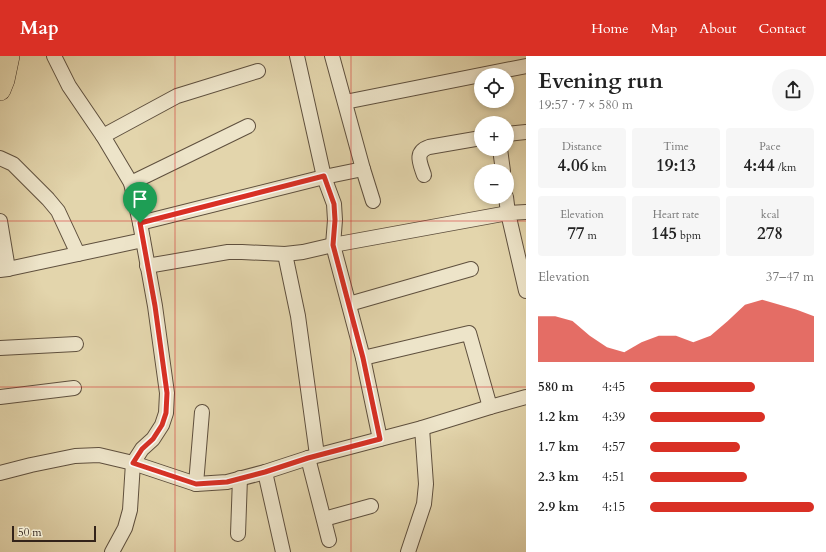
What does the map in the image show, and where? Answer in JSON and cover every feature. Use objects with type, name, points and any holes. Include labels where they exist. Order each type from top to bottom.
[{"type":"highway","points":[[0,90],[10,56]]},
{"type":"street","points":[[54,56],[68,86],[103,136],[131,183],[155,306],[167,393],[166,413],[162,425],[153,439],[142,449],[133,463],[130,510],[125,528],[112,552]]},
{"type":"street","points":[[297,56],[324,176],[334,204],[335,220],[333,245],[363,358],[380,439]]},
{"type":"street","points":[[332,56],[373,201]]},
{"type":"street","points":[[345,102],[526,66]]},
{"type":"street","points":[[103,136],[178,96],[258,71]]},
{"type":"street","points":[[131,183],[248,126]]},
{"type":"street","points":[[514,133],[526,132]]},
{"type":"street","points":[[424,175],[419,158],[421,151],[429,147],[474,139]]},
{"type":"street","points":[[0,158],[13,164],[58,211],[78,254]]},
{"type":"street","points":[[140,223],[324,176],[363,169]]},
{"type":"street","points":[[507,204],[526,291]]},
{"type":"street","points":[[147,266],[228,252],[285,254],[303,252],[333,245],[508,213],[526,212]]},
{"type":"street","points":[[0,221],[4,270],[143,240]]},
{"type":"street","points":[[285,254],[298,316],[313,457],[329,540]]},
{"type":"street","points":[[349,304],[471,269]]},
{"type":"street","points":[[363,358],[470,333],[490,407]]},
{"type":"street","points":[[0,348],[76,344]]},
{"type":"street","points":[[0,397],[74,388]]},
{"type":"street","points":[[0,473],[75,456],[99,455],[133,463],[196,484],[227,482],[422,428],[526,397]]},
{"type":"street","points":[[196,484],[202,412]]},
{"type":"street","points":[[408,552],[424,504],[426,484],[422,428]]},
{"type":"street","points":[[265,472],[283,552]]},
{"type":"street","points":[[238,534],[240,478]]},
{"type":"street","points":[[324,519],[372,506]]},
{"type":"route","points":[[324,176],[334,204],[335,220],[333,245],[363,358],[380,439],[227,482],[196,484],[133,463],[142,449],[153,439],[162,425],[166,413],[167,393],[155,306],[140,223],[324,176]]}]
